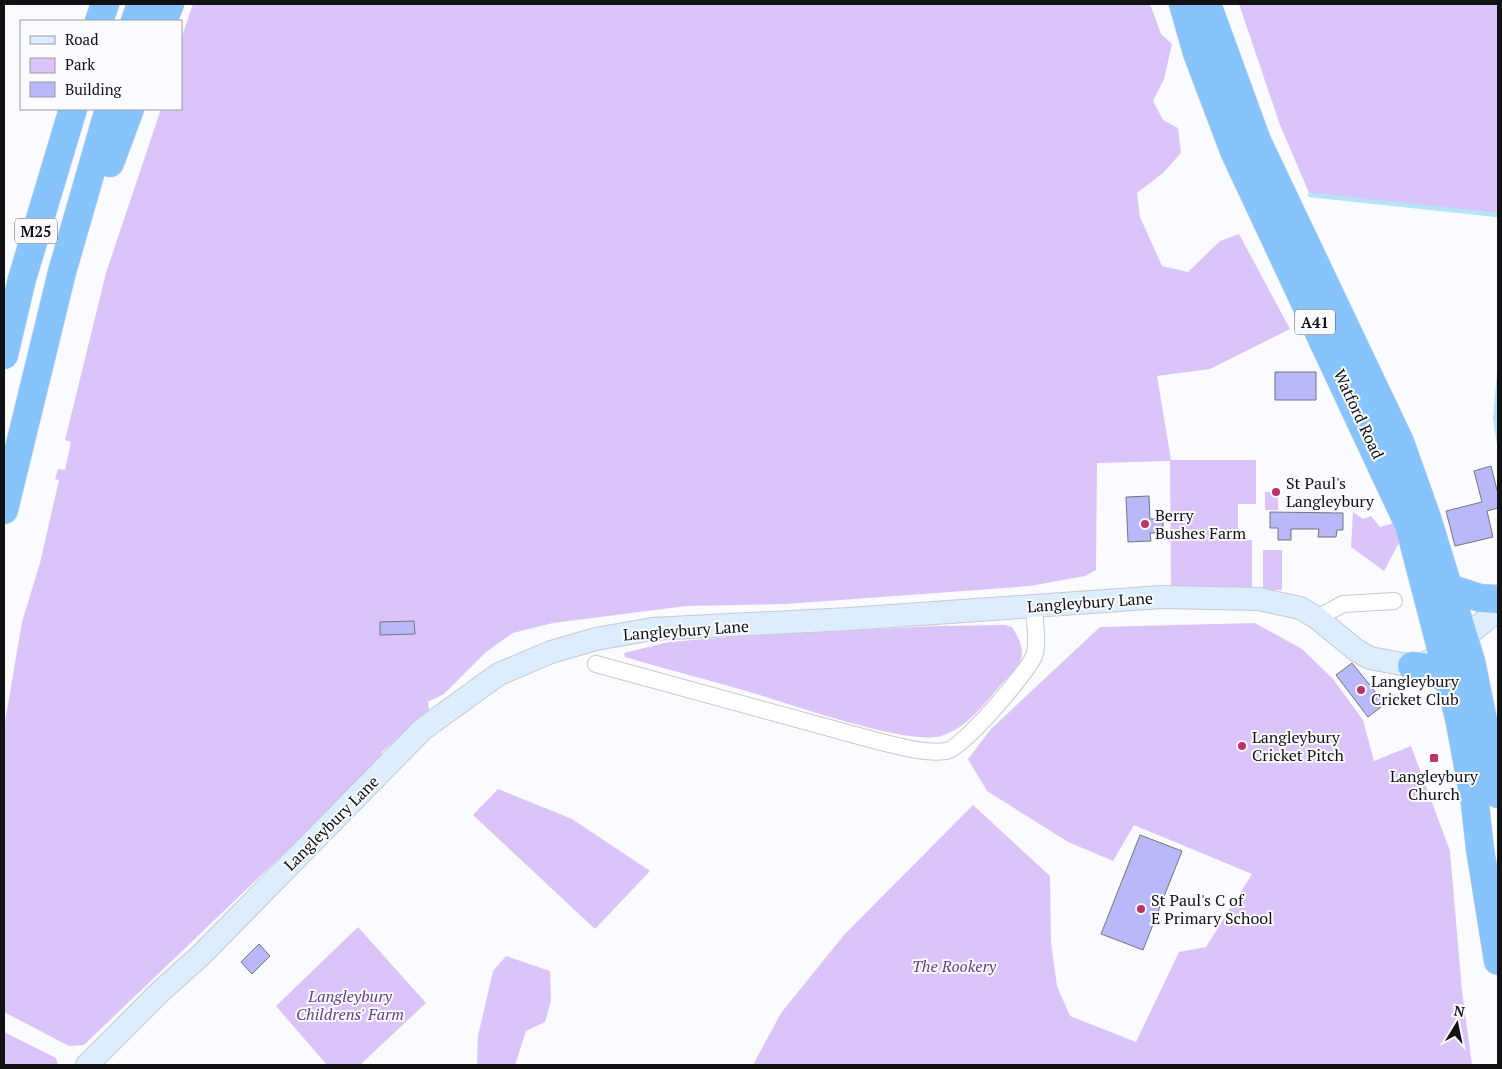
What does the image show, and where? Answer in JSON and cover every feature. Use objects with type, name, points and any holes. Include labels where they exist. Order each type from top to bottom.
[{"type":"highway","points":[[100,20],[105,4]]},
{"type":"highway","points":[[135,20],[141,4]]},
{"type":"highway","points":[[163,20],[170,4]]},
{"type":"highway","name":"Watford Road","points":[[1183,4],[1197,52],[1234,151],[1409,525],[1452,640],[1471,661],[1498,794]]},
{"type":"highway","name":"Watford Road","points":[[1207,4],[1258,141],[1400,442],[1449,588],[1452,640],[1451,682],[1475,804],[1480,849],[1498,961]]},
{"type":"highway","name":"M25","points":[[4,355],[22,279],[73,110]]},
{"type":"highway","name":"M25","points":[[4,510],[62,272],[109,110]]},
{"type":"highway","name":"M25","points":[[62,272],[98,196],[130,110]]},
{"type":"highway","points":[[1449,588],[1474,596],[1498,599]]},
{"type":"highway","points":[[1406,664],[1428,668],[1451,682]]},
{"type":"street","name":"Langleybury Lane","points":[[87,1065],[162,990],[201,955],[423,729],[499,674],[569,646],[652,629],[840,620],[1166,596],[1259,599],[1300,608],[1317,618],[1356,650],[1370,658],[1406,664]]},
{"type":"street","points":[[1452,640],[1481,605],[1498,599]]},
{"type":"street","points":[[1317,618],[1343,604],[1394,601]]},
{"type":"street","points":[[596,664],[878,741],[911,749],[948,751],[959,744],[984,720],[1025,671],[1034,655],[1036,642],[1034,606]]},
{"type":"street","points":[[1406,664],[1423,664],[1452,640],[1498,610]]},
{"type":"green space","points":[[193,4],[1150,4],[1161,34],[1172,44],[1164,79],[1153,101],[1163,120],[1178,128],[1181,153],[1163,173],[1137,193],[1140,217],[1162,266],[1188,272],[1220,241],[1239,234],[1290,329],[1210,369],[1157,376],[1171,460],[1256,460],[1256,504],[1238,504],[1238,540],[1252,540],[1252,591],[1171,591],[1170,461],[1097,463],[1096,570],[1085,576],[1030,586],[786,604],[686,606],[553,623],[513,633],[486,652],[444,694],[428,702],[429,710],[382,752],[379,761],[343,797],[84,1045],[69,1046],[4,1012],[4,728],[22,622],[40,563],[59,480],[55,479],[58,469],[65,470],[71,442],[65,440],[106,273],[161,110],[182,110],[182,36]]},
{"type":"green space","points":[[1239,4],[1498,4],[1498,215],[1310,195],[1280,125]]},
{"type":"green space","points":[[1265,492],[1278,492],[1278,510],[1265,510]]},
{"type":"green space","points":[[1353,512],[1363,519],[1371,516],[1380,527],[1395,523],[1401,539],[1384,571],[1351,547]]},
{"type":"green space","points":[[1263,550],[1282,550],[1282,590],[1263,590]]},
{"type":"green space","name":"The Rookery","points":[[1255,623],[1302,649],[1333,679],[1363,720],[1374,761],[1411,746],[1450,851],[1462,991],[1472,1065],[753,1065],[781,1013],[844,935],[973,805],[1050,876],[1051,943],[1057,986],[1070,1016],[1136,1042],[1179,952],[1206,947],[1252,874],[1134,825],[1113,861],[1068,842],[987,791],[968,759],[991,729],[1100,627]]},
{"type":"green space","points":[[1005,625],[1012,627],[1021,645],[1022,652],[1018,664],[981,708],[959,728],[941,736],[901,735],[874,729],[625,657],[624,653],[669,642],[741,636],[937,626]]},
{"type":"green space","points":[[498,789],[572,819],[650,871],[595,929],[473,815]]},
{"type":"green space","name":"Langleybury Childrens' Farm","points":[[358,927],[426,1003],[360,1065],[327,1065],[276,1006]]},
{"type":"green space","points":[[506,956],[550,971],[551,1001],[545,1022],[526,1031],[515,1065],[477,1065],[478,1036],[493,971]]},
{"type":"green space","points":[[4,1032],[56,1058],[58,1065],[4,1065]]},
{"type":"water","points":[[1498,360],[1498,451],[1493,419]]},
{"type":"building","points":[[1275,372],[1316,372],[1316,400],[1275,400]]},
{"type":"building","points":[[1491,466],[1498,494],[1498,508],[1487,511],[1493,537],[1455,546],[1446,511],[1482,502],[1474,471]]},
{"type":"building","name":"Berry Bushes Farm","points":[[1149,496],[1150,519],[1163,519],[1163,533],[1150,533],[1151,541],[1128,542],[1126,497]]},
{"type":"building","points":[[1270,512],[1343,513],[1343,530],[1337,530],[1336,537],[1318,537],[1319,529],[1291,529],[1291,540],[1278,540],[1278,528],[1270,528]]},
{"type":"building","points":[[414,621],[415,634],[380,635],[380,622]]},
{"type":"building","name":"Langleybury Cricket Club","points":[[1352,663],[1385,704],[1368,717],[1336,675]]},
{"type":"building","points":[[1140,835],[1182,851],[1143,950],[1101,934]]},
{"type":"building","points":[[259,944],[270,956],[252,974],[241,962]]},
{"type":"waterway","points":[[1310,195],[1498,215]]},
{"type":"place","name":"St Paul's Langleybury","points":[[1276,492]]},
{"type":"place","name":"Berry Bushes Farm","points":[[1145,524]]},
{"type":"place","name":"Langleybury Cricket Club","points":[[1361,690]]},
{"type":"place","name":"Langleybury Cricket Pitch","points":[[1242,746]]},
{"type":"place","name":"Langleybury Church","points":[[1434,758]]},
{"type":"place","name":"St Paul's C of E Primary School","points":[[1141,909]]}]
